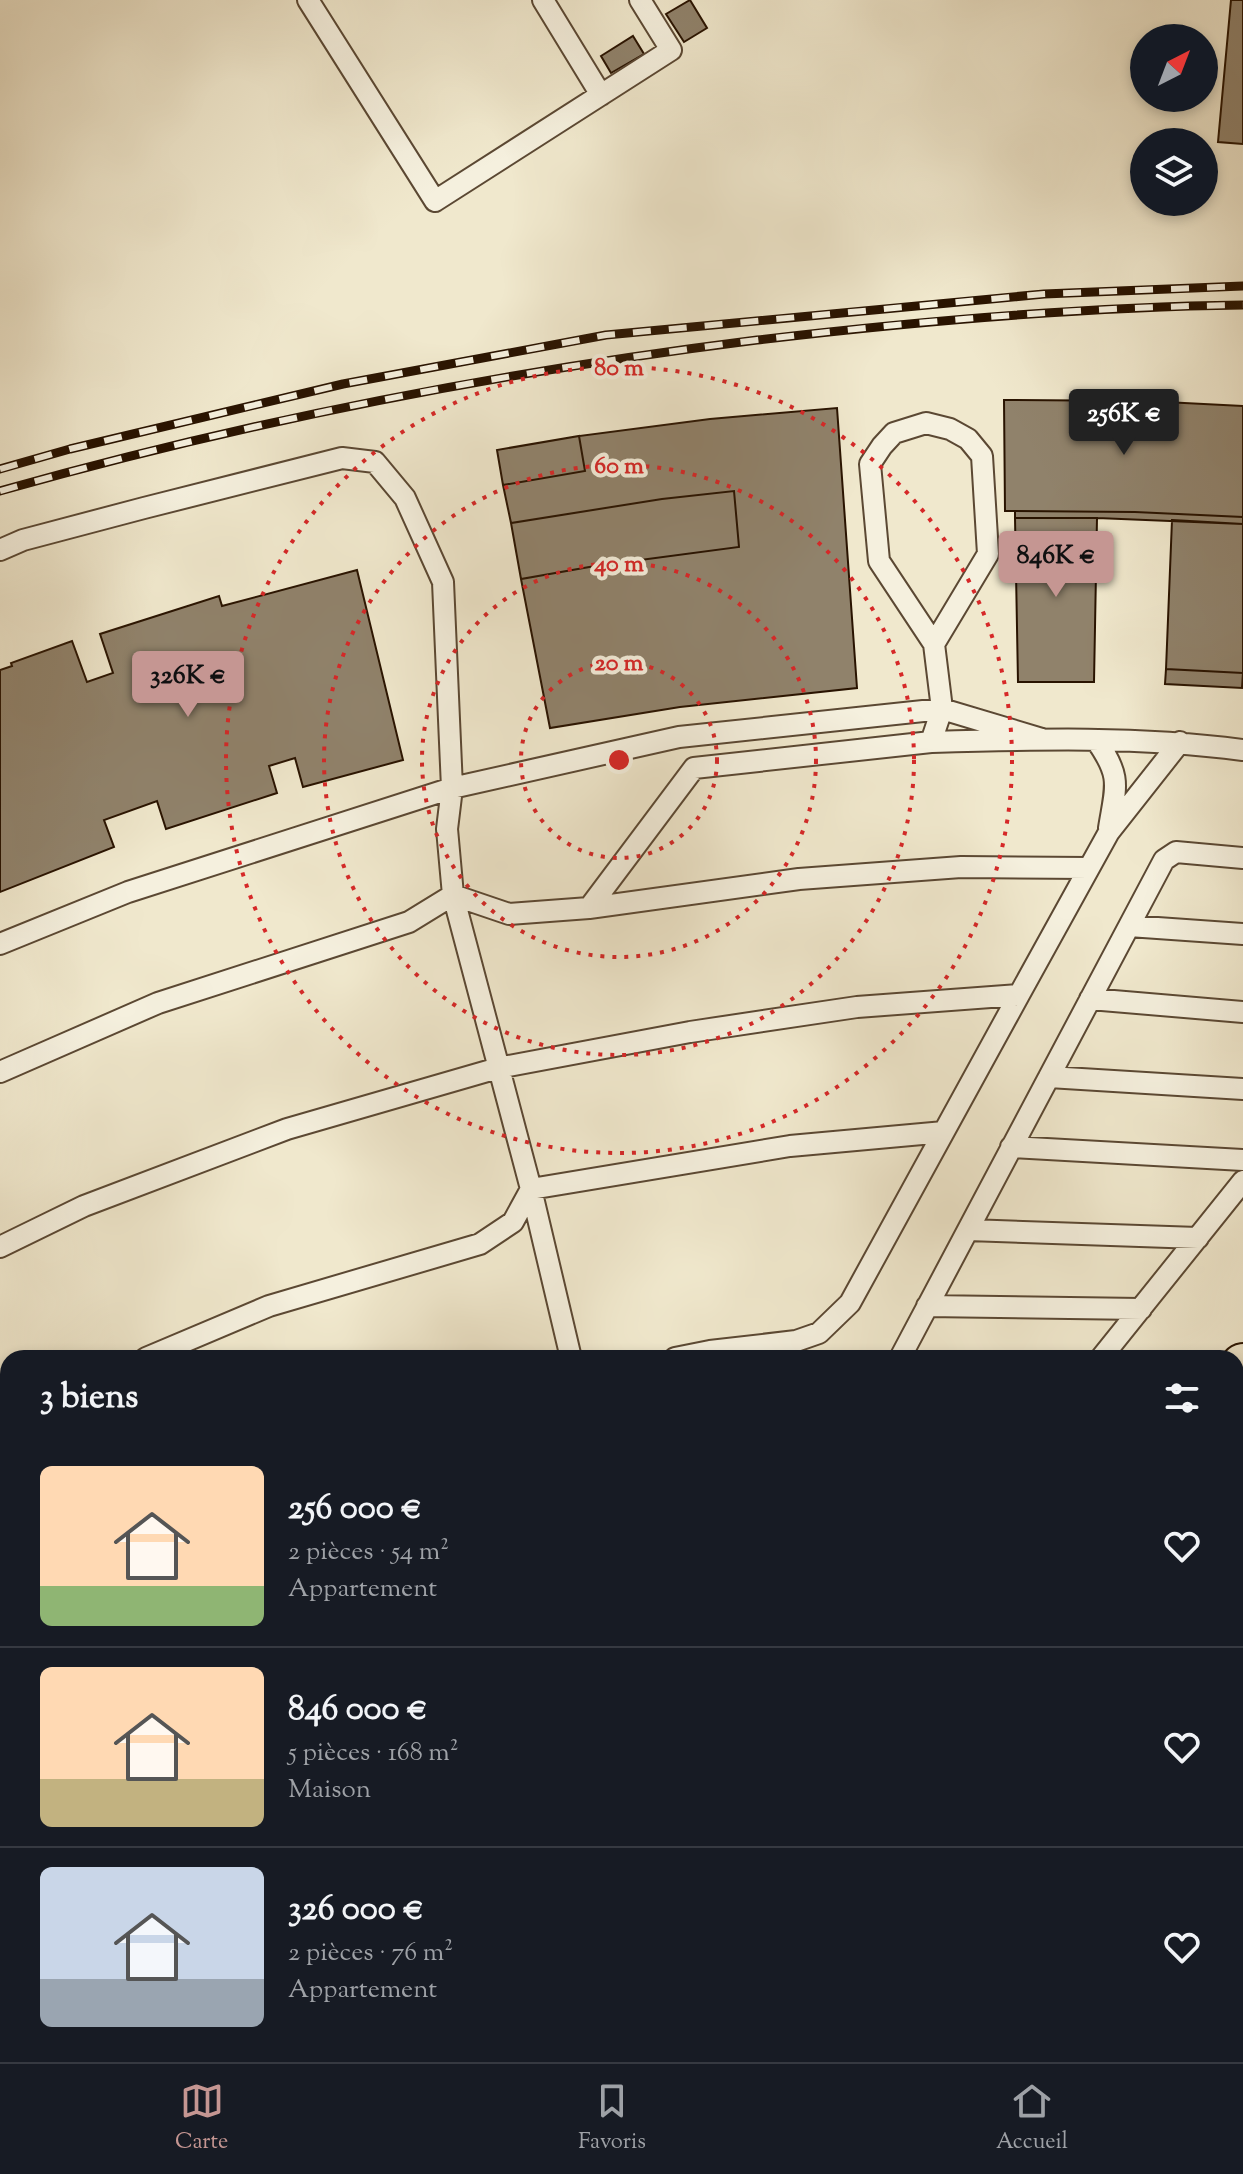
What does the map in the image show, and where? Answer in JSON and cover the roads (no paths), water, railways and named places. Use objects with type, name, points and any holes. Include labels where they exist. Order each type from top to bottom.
[{"type":"lane","points":[[308,0],[435,201],[671,50],[640,0]]},
{"type":"lane","points":[[543,0],[601,95]]},
{"type":"lane","points":[[931,742],[942,709],[934,644],[879,561],[870,464],[894,433],[926,423],[950,429],[968,439],[982,456],[988,554],[934,644]]},
{"type":"lane","points":[[0,550],[23,540],[342,458],[375,462],[405,498],[443,582],[452,788],[447,829],[453,895],[531,1189],[569,1350]]},
{"type":"lane","points":[[0,944],[128,892],[452,788],[679,737],[942,709],[1042,739]]},
{"type":"lane","points":[[589,908],[694,768],[931,742],[1042,739],[1180,742],[1243,750]]},
{"type":"lane","points":[[1096,740],[1112,763],[1116,783],[1109,832]]},
{"type":"lane","points":[[719,1350],[796,1341],[819,1333],[850,1303],[1109,832],[1180,742]]},
{"type":"lane","points":[[904,1350],[1164,860],[1176,852],[1243,858]]},
{"type":"lane","points":[[453,895],[509,914],[589,908],[799,879],[961,867],[1089,868]]},
{"type":"lane","points":[[0,1072],[158,1003],[409,922],[453,895]]},
{"type":"lane","points":[[1129,926],[1243,934]]},
{"type":"lane","points":[[0,1247],[84,1206],[287,1129],[498,1068],[690,1032],[857,1007],[1019,995]]},
{"type":"lane","points":[[1090,999],[1243,1012]]},
{"type":"lane","points":[[1049,1077],[1243,1089]]},
{"type":"lane","points":[[531,1189],[790,1146],[944,1132]]},
{"type":"lane","points":[[1011,1147],[1243,1160]]},
{"type":"lane","points":[[1108,1350],[1243,1181]]},
{"type":"lane","points":[[165,1350],[269,1306],[480,1244],[513,1222],[531,1189]]},
{"type":"lane","points":[[968,1230],[1198,1238]]},
{"type":"lane","points":[[927,1306],[1141,1309]]},
{"type":"railway","points":[[0,469],[70,449],[343,384],[606,335],[1044,294],[1243,286]]},
{"type":"railway","points":[[0,491],[281,421],[566,367],[757,340],[939,321],[1060,312],[1243,305]]}]
